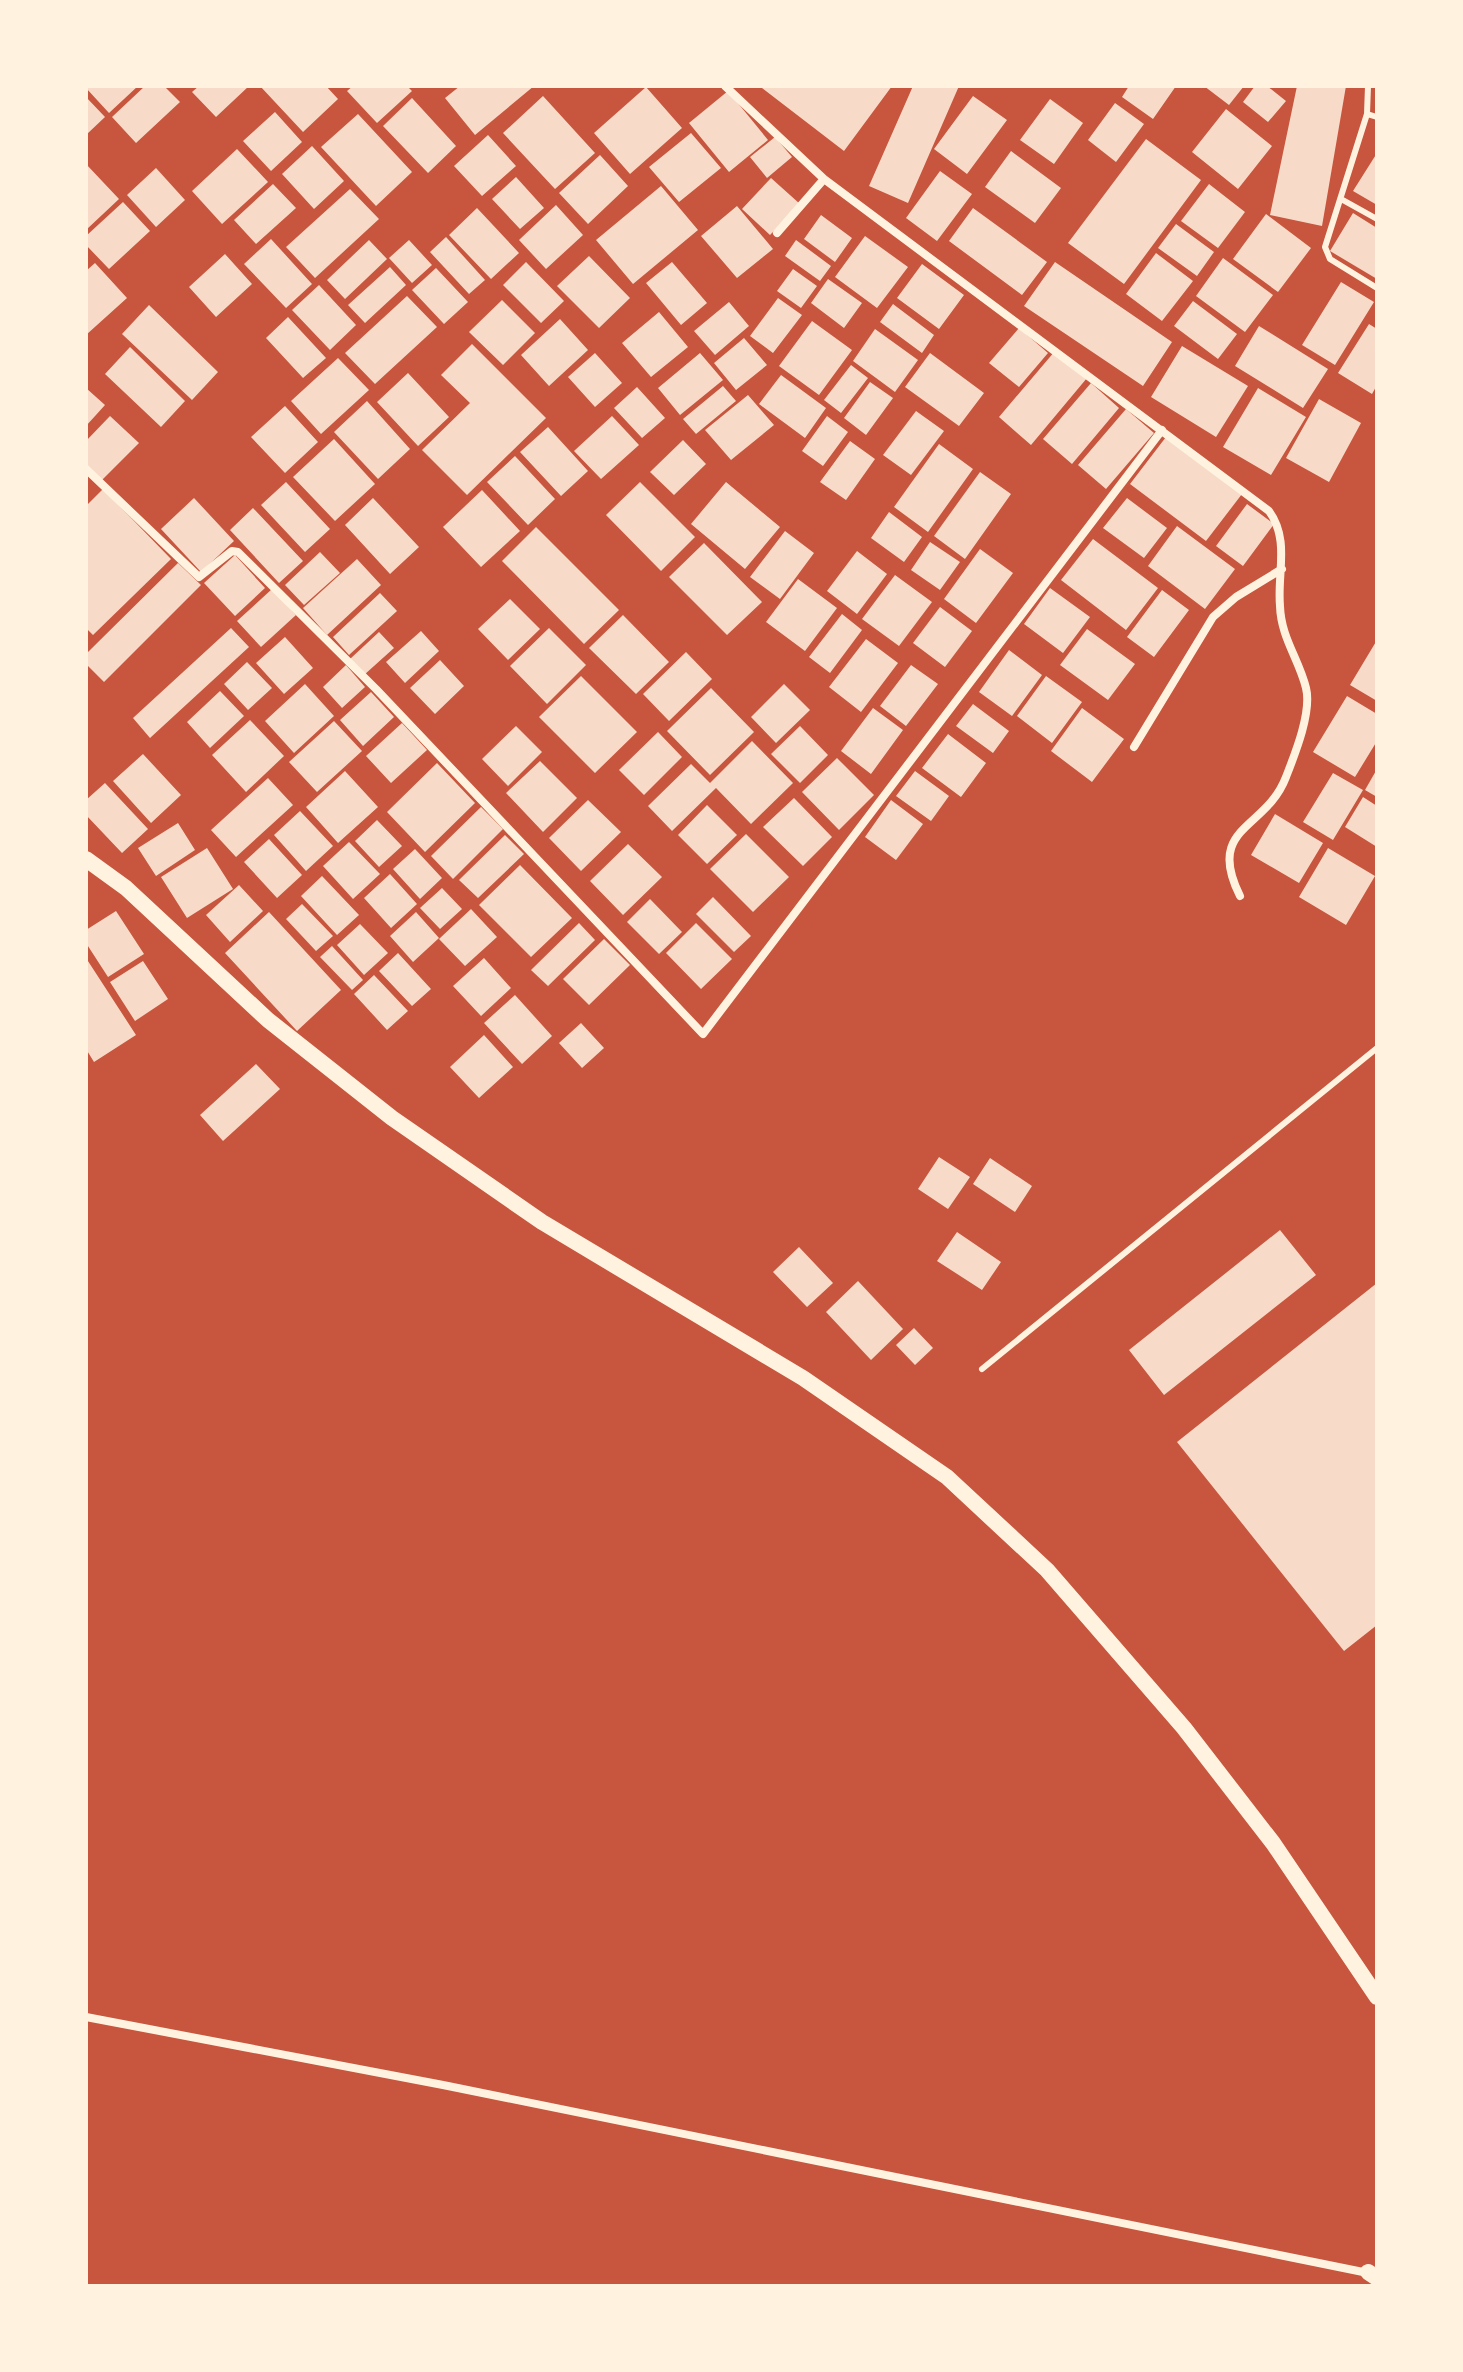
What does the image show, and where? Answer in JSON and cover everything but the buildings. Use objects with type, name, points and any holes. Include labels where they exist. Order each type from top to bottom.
[{"type":"main road","points":[[86,859],[126,888],[268,1020],[392,1118],[542,1222],[803,1378],[947,1477],[1047,1570],[1184,1728],[1273,1843],[1377,1997]]},
{"type":"street","points":[[725,86],[736,90],[824,179],[1269,511],[1278,523],[1282,537],[1280,616],[1306,687],[1306,714],[1282,787],[1268,807],[1243,829],[1231,846],[1230,877],[1240,896]]},
{"type":"street","points":[[777,233],[824,179]]},
{"type":"street","points":[[86,469],[199,577],[232,551],[238,552],[387,701],[703,1034],[1162,430]]},
{"type":"street","points":[[1134,747],[1213,617],[1236,597],[1282,569]]},
{"type":"street","points":[[86,2017],[443,2085],[1374,2275]]},
{"type":"lane","points":[[1368,86],[1367,114],[1325,247],[1330,259],[1377,288]]},
{"type":"lane","points":[[1367,114],[1377,117]]},
{"type":"lane","points":[[1341,199],[1377,219]]},
{"type":"lane","points":[[982,1369],[1377,1048]]}]
